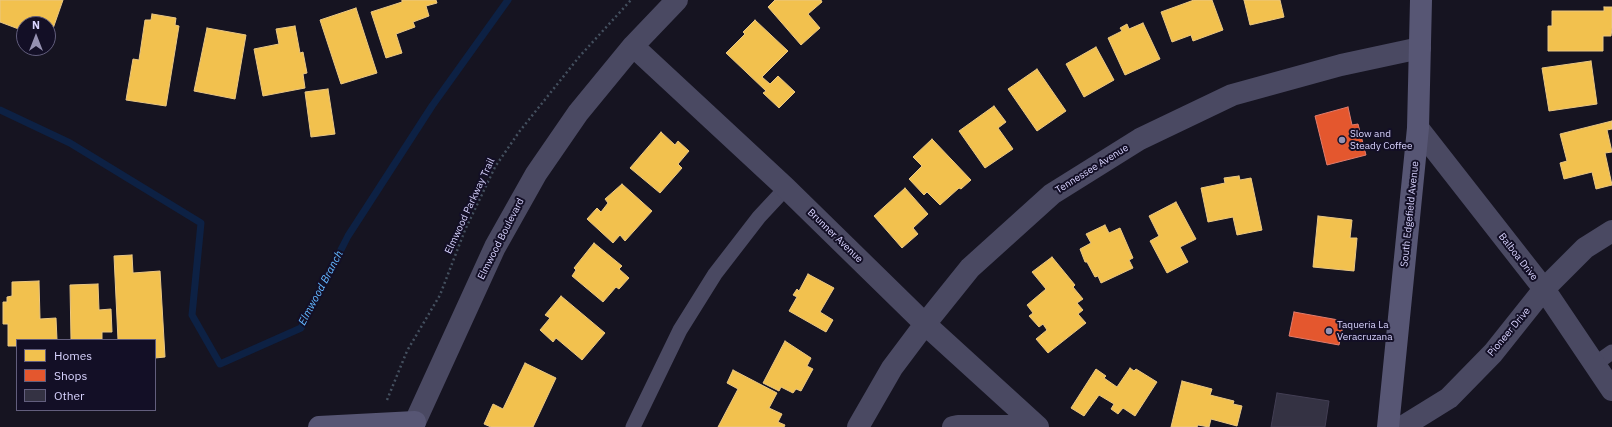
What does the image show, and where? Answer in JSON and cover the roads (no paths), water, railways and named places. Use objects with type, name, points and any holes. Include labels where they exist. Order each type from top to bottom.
[{"type":"street","name":"Elmwood Boulevard","points":[[319,427],[414,425],[495,247],[536,174],[578,113],[633,46],[678,0]]},
{"type":"street","name":"South Edgefield Avenue","points":[[1388,427],[1418,128],[1421,0]]},
{"type":"street","name":"Brunner Avenue","points":[[633,46],[786,188],[925,324],[1037,427]]},
{"type":"street","name":"Tennessee Avenue","points":[[858,427],[892,368],[970,268],[1052,194],[1140,139],[1232,95],[1341,65],[1420,48]]},
{"type":"street","name":"Balboa Drive","points":[[1418,128],[1544,289],[1604,358],[1612,390]]},
{"type":"street","name":"Pioneer Drive","points":[[1402,427],[1449,398],[1493,353],[1544,289],[1585,248],[1612,231]]},
{"type":"street","points":[[954,427],[1037,427]]},
{"type":"lane","points":[[633,427],[680,330],[715,274],[759,217],[786,188]]},
{"type":"waterway","name":"Elmwood Branch","points":[[0,110],[70,143],[201,223],[192,315],[220,364],[301,328],[348,236],[432,106],[508,0]]},
{"type":"place","name":"Slow and Steady Coffee","points":[[1342,140]]},
{"type":"place","name":"Taqueria La Veracruzana","points":[[1329,331]]}]
